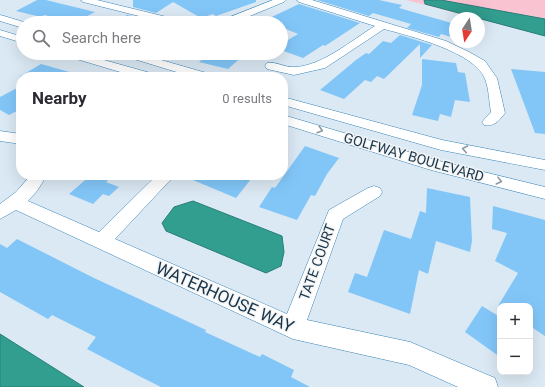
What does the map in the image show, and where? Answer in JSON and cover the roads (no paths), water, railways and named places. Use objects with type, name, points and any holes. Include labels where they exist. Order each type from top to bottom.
[{"type":"street","points":[[86,0],[152,16]]},
{"type":"street","points":[[109,5],[120,0]]},
{"type":"street","points":[[241,16],[281,0]]},
{"type":"street","points":[[302,0],[442,43],[481,64],[491,78],[498,113],[490,122]]},
{"type":"street","points":[[0,18],[16,23]]},
{"type":"street","points":[[271,66],[294,70],[321,65],[383,25]]},
{"type":"street","points":[[0,33],[16,38]]},
{"type":"street","points":[[91,60],[132,72]]},
{"type":"street","points":[[122,72],[142,60]]},
{"type":"street","points":[[150,72],[165,60],[194,72]]},
{"type":"street","name":"GOLFWAY BOULEVARD","points":[[288,102],[441,145],[545,165]]},
{"type":"street","name":"GOLFWAY BOULEVARD","points":[[288,121],[437,166],[545,193]]},
{"type":"street","points":[[0,136],[16,137]]},
{"type":"street","points":[[8,208],[28,190],[35,180]]},
{"type":"street","points":[[102,242],[162,180]]},
{"type":"street","name":"TATE COURT","points":[[293,328],[335,215],[374,192]]},
{"type":"street","name":"WATERHOUSE WAY","points":[[8,208],[102,242],[293,328],[410,354],[486,387]]}]
